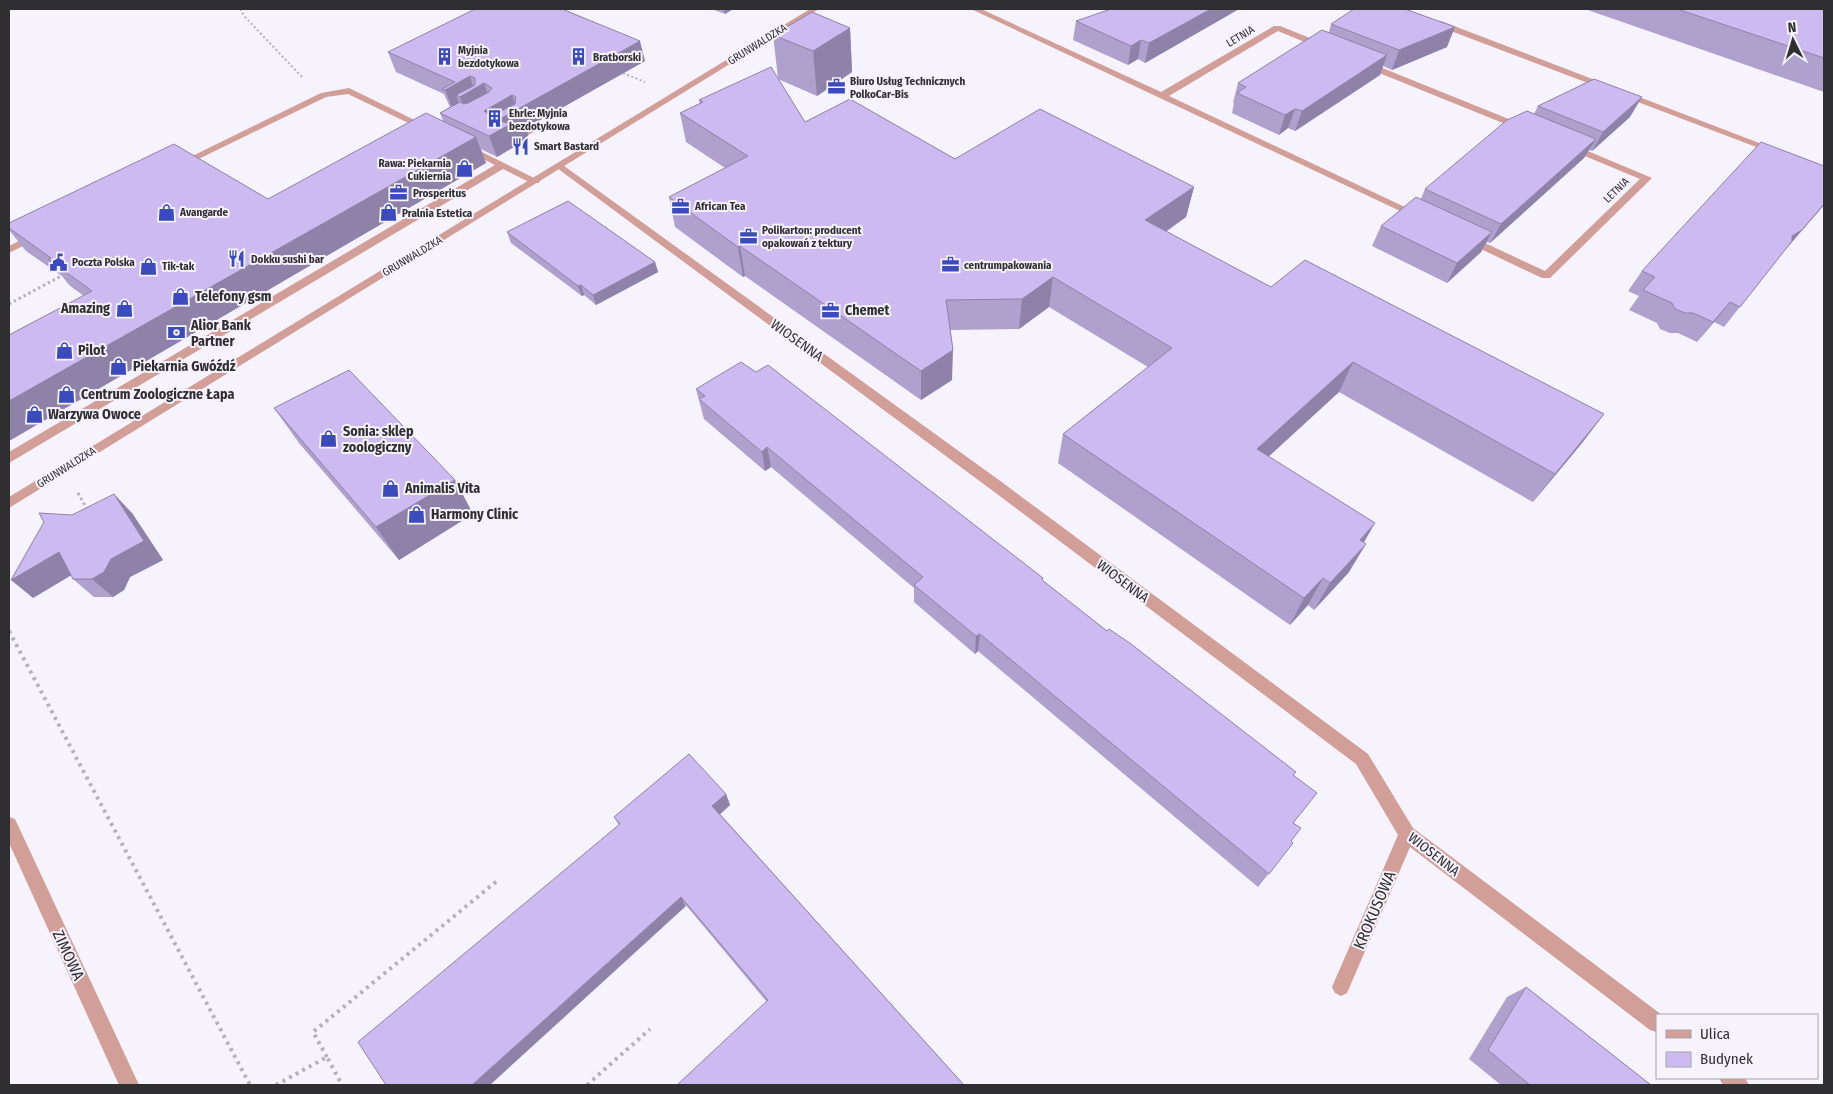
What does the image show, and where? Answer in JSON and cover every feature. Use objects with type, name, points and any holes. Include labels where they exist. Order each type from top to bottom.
[{"type":"street","name":"GRUNWALDZKA","points":[[9,503],[815,9]]},
{"type":"street","points":[[974,9],[1430,221]]},
{"type":"street","points":[[1427,19],[1787,156]]},
{"type":"street","name":"LETNIA","points":[[1162,96],[1277,28],[1333,51]]},
{"type":"street","points":[[1351,58],[1536,133]]},
{"type":"street","points":[[172,168],[324,95],[349,91],[434,132]]},
{"type":"street","points":[[514,139],[534,128]]},
{"type":"street","points":[[460,144],[535,181]]},
{"type":"street","name":"LETNIA","points":[[1457,234],[1546,276],[1647,178],[1564,144]]},
{"type":"street","points":[[9,458],[503,166]]},
{"type":"street","name":"WIOSENNA","points":[[560,166],[1005,493],[1362,759],[1406,834],[1656,1022]]},
{"type":"street","points":[[9,250],[43,232]]},
{"type":"street","name":"ZIMOWA","points":[[9,825],[129,1085]]},
{"type":"street","name":"KROKUSOWA","points":[[1341,987],[1406,834]]},
{"type":"path","points":[[240,9],[245,17],[291,67],[324,95]]},
{"type":"path","points":[[622,73],[652,85]]},
{"type":"path","points":[[9,304],[69,272]]},
{"type":"path","points":[[75,488],[89,513]]},
{"type":"path","points":[[9,631],[250,1085]]},
{"type":"path","points":[[342,1085],[312,1032],[497,881]]},
{"type":"path","points":[[587,1085],[650,1029]]},
{"type":"path","points":[[276,1085],[326,1057]]},
{"type":"building","points":[[475,9],[562,9],[640,41],[500,119],[503,122],[510,123],[522,118],[489,136],[440,113],[460,102],[468,103],[489,92],[492,88],[484,83],[460,97],[456,95],[475,85],[475,78],[470,76],[445,90],[442,89],[455,82],[388,52]],"holes":[[[512,95],[516,97],[515,104],[491,116],[484,111]]]},
{"type":"building","points":[[1111,9],[1211,9],[1149,43],[1141,40],[1131,46],[1076,21]]},
{"type":"building","points":[[1354,9],[1405,9],[1455,27],[1399,50],[1331,24]]},
{"type":"building","points":[[1677,9],[1824,9],[1824,58]]},
{"type":"building","points":[[812,12],[850,28],[813,51],[773,35]]},
{"type":"building","points":[[1322,30],[1387,55],[1302,111],[1295,109],[1285,115],[1237,93],[1246,87],[1238,83]]},
{"type":"building","points":[[771,67],[805,122],[850,99],[955,159],[1040,109],[1194,187],[1145,220],[1271,287],[1305,260],[1604,414],[1555,474],[1353,362],[1257,449],[1375,523],[1360,540],[1366,544],[1330,583],[1323,578],[1304,598],[1063,434],[1172,348],[1053,277],[1022,299],[946,300],[953,350],[921,371],[740,246],[738,247],[669,197],[748,156],[680,113],[703,102],[699,100]]},
{"type":"building","points":[[1594,79],[1642,97],[1603,132],[1538,106]]},
{"type":"building","points":[[1527,111],[1596,139],[1501,224],[1425,189],[1507,120]]},
{"type":"building","points":[[426,113],[476,137],[9,401],[9,335],[92,291],[9,228],[9,223],[174,144],[268,199]]},
{"type":"building","points":[[1761,142],[1824,166],[1824,204],[1802,230],[1792,236],[1792,241],[1740,307],[1730,302],[1713,322],[1693,313],[1685,313],[1675,309],[1672,303],[1643,290],[1655,277],[1642,271]]},
{"type":"building","points":[[1416,197],[1492,232],[1457,263],[1381,226]]},
{"type":"building","points":[[568,201],[655,262],[593,295],[581,285],[578,286],[507,232]]},
{"type":"building","points":[[741,362],[756,372],[768,365],[1043,578],[1042,580],[1107,631],[1109,629],[1131,644],[1296,772],[1293,775],[1317,793],[1293,823],[1301,828],[1291,841],[1293,843],[1269,874],[980,634],[976,636],[914,585],[923,577],[767,447],[762,452],[699,399],[705,396],[696,389]]},
{"type":"building","points":[[349,370],[455,480],[376,527],[274,408]]},
{"type":"building","points":[[114,494],[144,541],[111,559],[104,572],[92,579],[73,579],[59,552],[11,580],[44,522],[39,513],[72,515]]},
{"type":"building","points":[[689,754],[726,794],[712,806],[964,1085],[677,1085],[768,1000],[681,897],[472,1085],[386,1085],[358,1042],[620,824],[614,817]]},
{"type":"building","points":[[1526,987],[1651,1085],[1530,1085],[1488,1050]]},
{"type":"place","name":"Myjnia bezdotykowa","points":[[444,56]]},
{"type":"place","name":"Bratborski","points":[[579,57]]},
{"type":"place","name":"Biuro Usług Technicznych PolkoCar-Bis","points":[[836,87]]},
{"type":"place","name":"Ehrle: Myjnia bezdotykowa","points":[[495,119]]},
{"type":"place","name":"Smart Bastard","points":[[520,146]]},
{"type":"place","name":"Rawa: Piekarnia Cukiernia","points":[[465,169]]},
{"type":"place","name":"Prosperitus","points":[[399,193]]},
{"type":"place","name":"African Tea","points":[[681,206]]},
{"type":"place","name":"Avangarde","points":[[166,212]]},
{"type":"place","name":"Pralnia Estetica","points":[[388,213]]},
{"type":"place","name":"Polikarton: producent opakowań z tektury","points":[[748,236]]},
{"type":"place","name":"Dokku sushi bar","points":[[237,259]]},
{"type":"place","name":"Poczta Polska","points":[[58,262]]},
{"type":"place","name":"centrumpakowania","points":[[950,265]]},
{"type":"place","name":"Tik-tak","points":[[148,266]]},
{"type":"place","name":"Telefony gsm","points":[[181,296]]},
{"type":"place","name":"Amazing","points":[[124,308]]},
{"type":"place","name":"Chemet","points":[[831,310]]},
{"type":"place","name":"Alior Bank Partner","points":[[177,333]]},
{"type":"place","name":"Pilot","points":[[64,350]]},
{"type":"place","name":"Piekarnia Gwóźdź","points":[[119,366]]},
{"type":"place","name":"Centrum Zoologiczne Łapa","points":[[67,394]]},
{"type":"place","name":"Warzywa Owoce","points":[[34,414]]},
{"type":"place","name":"Sonia: sklep zoologiczny","points":[[329,439]]},
{"type":"place","name":"Animalis Vita","points":[[391,488]]},
{"type":"place","name":"Harmony Clinic","points":[[417,514]]}]
